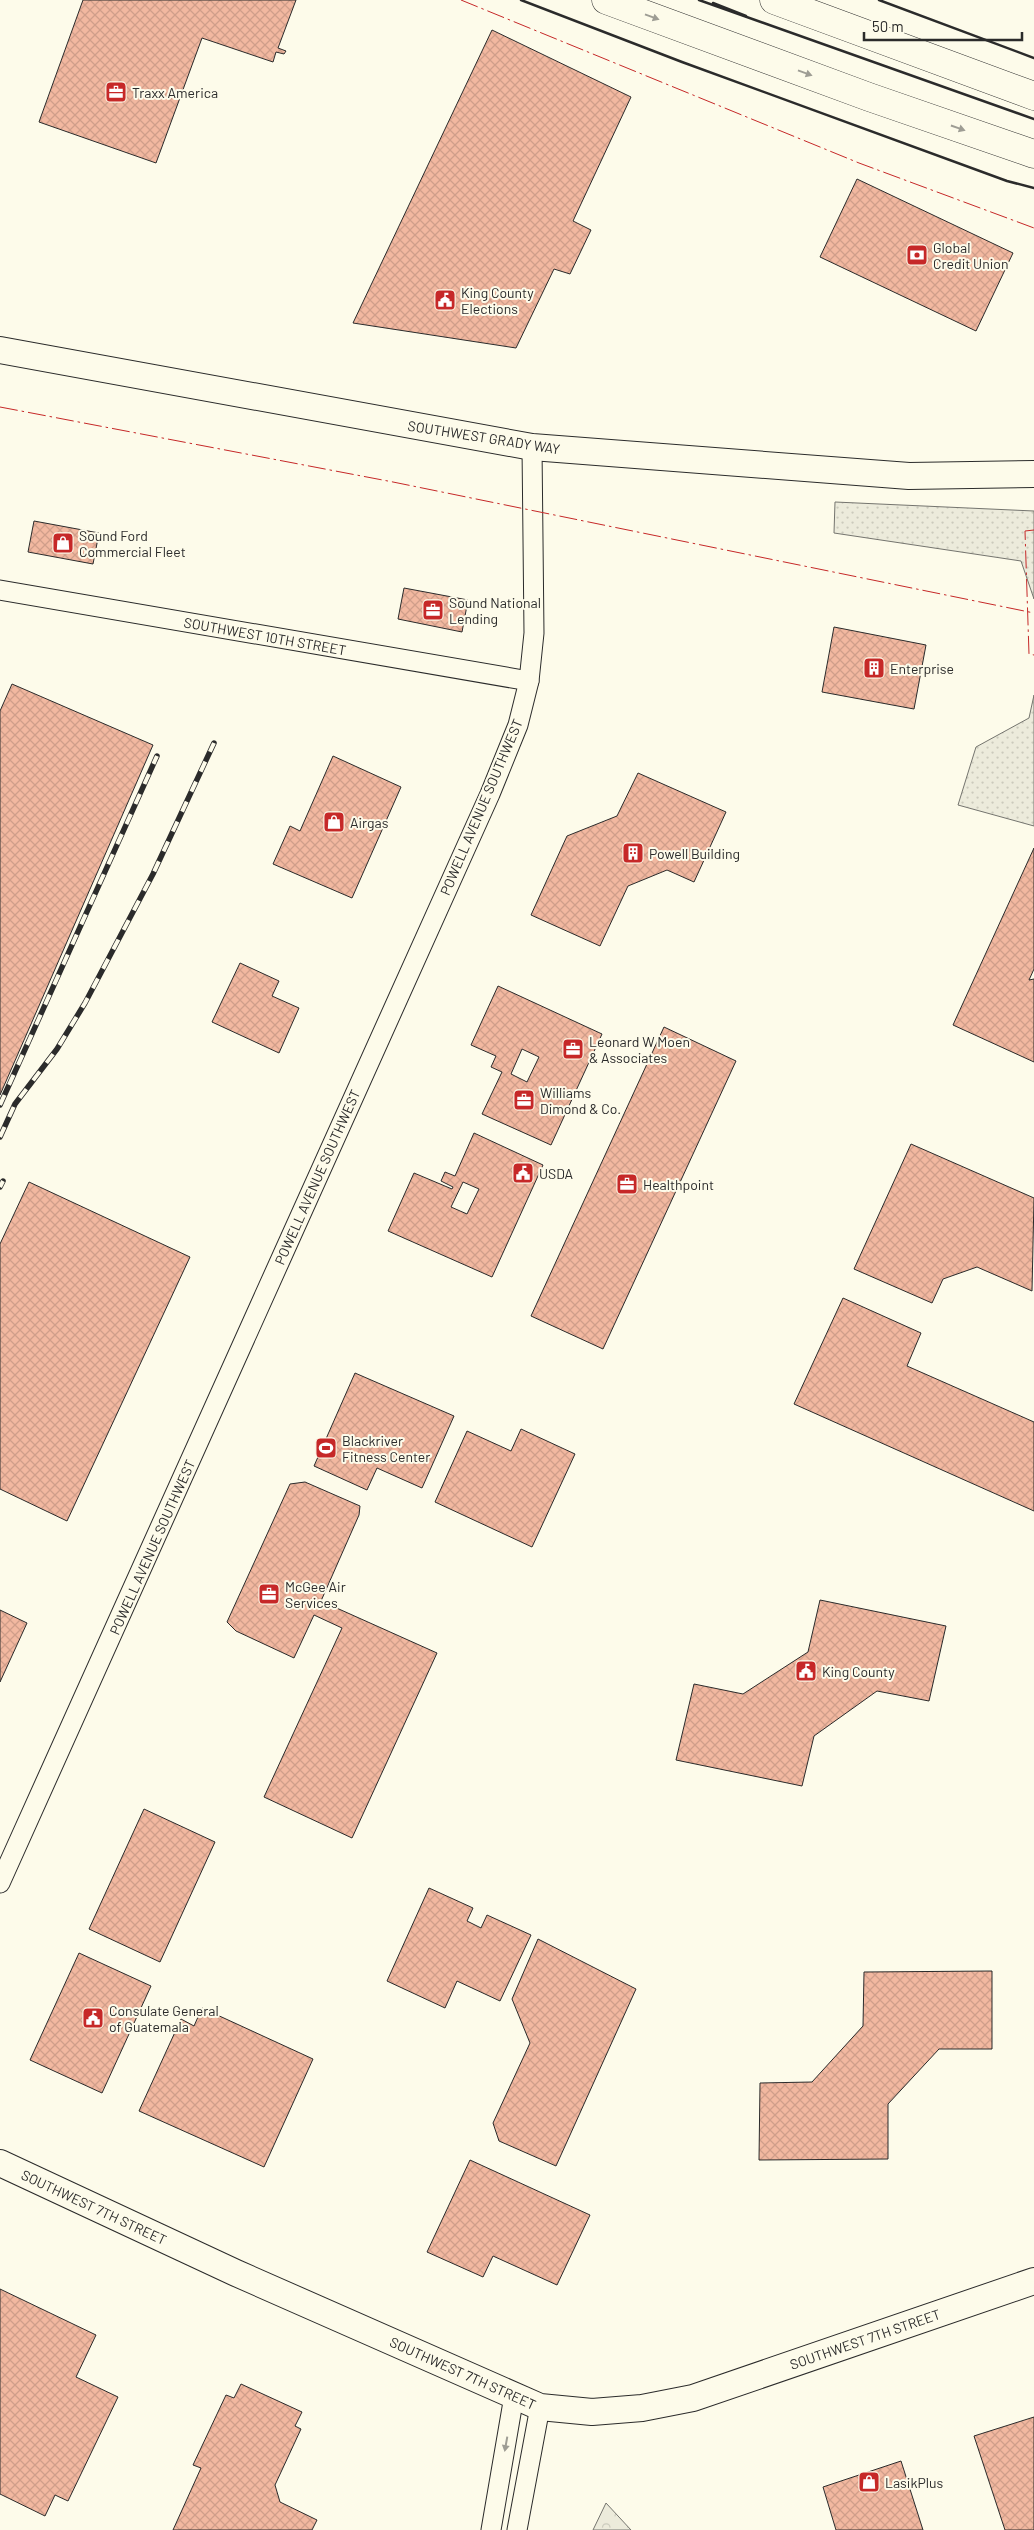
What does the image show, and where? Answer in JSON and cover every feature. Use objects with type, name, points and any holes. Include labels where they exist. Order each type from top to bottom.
[{"type":"highway","points":[[606,0],[869,97],[1034,154]]},
{"type":"highway","points":[[774,0],[1034,96]]},
{"type":"highway","points":[[821,0],[1034,82]]},
{"type":"street","name":"SOUTHWEST GRADY WAY","points":[[0,350],[532,448],[909,476],[1034,474]]},
{"type":"street","name":"POWELL AVENUE SOUTHWEST","points":[[0,1883],[490,794],[518,725],[529,681],[534,633],[532,448]]},
{"type":"street","name":"SOUTHWEST 10TH STREET","points":[[0,590],[529,681]]},
{"type":"street","name":"SOUTHWEST 7TH STREET","points":[[0,2163],[193,2254],[540,2407],[592,2412],[642,2408],[693,2398],[1034,2281]]},
{"type":"street","points":[[491,2530],[514,2396]]},
{"type":"street","points":[[517,2530],[540,2407]]},
{"type":"green space","points":[[835,502],[1034,511],[1034,599],[1021,561],[834,533]]},
{"type":"green space","points":[[1034,695],[1034,826],[958,805],[976,747],[1029,718]]},
{"type":"green space","points":[[606,2503],[631,2530],[593,2530]]},
{"type":"building","name":"Traxx America","points":[[83,0],[296,0],[278,48],[286,51],[284,54],[276,52],[273,62],[202,38],[156,163],[39,122]]},
{"type":"building","points":[[492,30],[631,97],[573,221],[591,230],[570,274],[554,269],[516,348],[353,323]]},
{"type":"building","name":"Global Credit Union","points":[[857,179],[1013,253],[976,331],[820,257]]},
{"type":"building","name":"Sound Ford Commercial Fleet","points":[[34,521],[99,533],[93,564],[28,552]]},
{"type":"building","name":"Sound National Lending","points":[[404,588],[468,600],[462,632],[398,619]]},
{"type":"building","name":"Enterprise","points":[[834,627],[926,645],[914,709],[822,692]]},
{"type":"building","points":[[12,684],[153,745],[0,1095],[0,711]]},
{"type":"building","points":[[333,756],[401,787],[352,898],[273,864],[290,826],[300,831]]},
{"type":"building","name":"Powell Building","points":[[638,773],[726,812],[694,882],[667,870],[628,886],[600,946],[531,915],[567,836],[617,816]]},
{"type":"building","points":[[1034,848],[1034,969],[1029,980],[1034,979],[1034,1062],[953,1025]]},
{"type":"building","points":[[240,963],[279,981],[272,996],[299,1008],[279,1053],[212,1022]]},
{"type":"building","points":[[498,986],[602,1034],[551,1145],[482,1114],[502,1072],[491,1067],[496,1056],[471,1045]],"holes":[[[522,1049],[539,1057],[527,1082],[511,1074]]]},
{"type":"building","points":[[664,1027],[736,1061],[603,1349],[531,1316]]},
{"type":"building","points":[[474,1133],[543,1165],[492,1277],[388,1231],[414,1173],[452,1189],[453,1187],[441,1181],[445,1172],[455,1176]],"holes":[[[463,1182],[479,1189],[467,1214],[451,1207]]]},
{"type":"building","points":[[911,1144],[1034,1198],[1032,1291],[977,1267],[943,1279],[932,1303],[854,1269]]},
{"type":"building","points":[[29,1182],[190,1257],[67,1521],[0,1489],[0,1244]]},
{"type":"building","points":[[843,1298],[921,1333],[907,1366],[1034,1422],[1034,1511],[794,1404]]},
{"type":"building","points":[[355,1373],[454,1416],[422,1488],[377,1468],[367,1490],[314,1466]]},
{"type":"building","points":[[521,1429],[575,1454],[532,1547],[435,1502],[467,1431],[511,1451]]},
{"type":"building","points":[[305,1482],[360,1506],[359,1515],[321,1601],[437,1653],[352,1838],[264,1797],[342,1628],[314,1615],[294,1658],[236,1631],[227,1622],[290,1484]]},
{"type":"building","points":[[820,1600],[946,1626],[929,1701],[877,1691],[814,1736],[802,1786],[676,1760],[694,1684],[743,1694],[808,1652]]},
{"type":"building","points":[[0,1610],[27,1623],[0,1682]]},
{"type":"building","points":[[144,1809],[215,1842],[160,1962],[89,1929]]},
{"type":"building","points":[[429,1888],[473,1908],[467,1921],[481,1928],[487,1915],[531,1935],[500,2001],[457,1981],[445,2008],[387,1981]]},
{"type":"building","points":[[538,1939],[636,1989],[556,2166],[499,2141],[493,2123],[530,2043],[512,1999]]},
{"type":"building","points":[[79,1953],[151,1986],[102,2093],[30,2060]]},
{"type":"building","points":[[992,1971],[992,2049],[939,2049],[888,2104],[888,2159],[759,2160],[760,2083],[812,2082],[863,2026],[864,1972]]},
{"type":"building","points":[[202,2008],[313,2059],[264,2167],[139,2111],[181,2019],[194,2026]]},
{"type":"building","points":[[470,2160],[590,2215],[557,2285],[493,2256],[483,2277],[427,2252]]},
{"type":"building","points":[[0,2289],[96,2335],[76,2377],[118,2397],[68,2501],[55,2495],[45,2516],[0,2494]]},
{"type":"building","points":[[241,2384],[302,2412],[295,2426],[301,2429],[275,2485],[280,2502],[317,2520],[312,2530],[173,2530],[201,2468],[193,2465],[226,2395],[234,2398]]},
{"type":"building","points":[[1034,2417],[1034,2530],[1005,2530],[974,2436]]},
{"type":"building","points":[[901,2461],[923,2530],[836,2530],[823,2487]]},
{"type":"railway","points":[[0,1137],[15,1104],[57,1049],[85,1003],[153,874],[214,743]]},
{"type":"railway","points":[[0,1105],[157,756]]},
{"type":"railway","points":[[0,1187],[3,1181]]},
{"type":"wall","points":[[521,0],[682,62],[1007,181],[1034,188]]},
{"type":"wall","points":[[699,0],[1034,119]]},
{"type":"wall","points":[[879,0],[1034,58]]},
{"type":"wall","points":[[713,3],[746,16]]},
{"type":"power","points":[[461,0],[859,163],[1034,228]]},
{"type":"power","points":[[0,407],[393,482],[1034,613]]},
{"type":"power","points":[[1034,530],[1025,531],[1029,654],[1034,655]]},
{"type":"place","name":"Traxx America","points":[[116,92]]},
{"type":"place","name":"Global Credit Union","points":[[917,255]]},
{"type":"place","name":"King County Elections","points":[[445,300]]},
{"type":"place","name":"Sound Ford Commercial Fleet","points":[[63,543]]},
{"type":"place","name":"Sound National Lending","points":[[433,610]]},
{"type":"place","name":"Enterprise","points":[[874,668]]},
{"type":"place","name":"Airgas","points":[[334,822]]},
{"type":"place","name":"Powell Building","points":[[633,853]]},
{"type":"place","name":"Leonard W Moen & Associates","points":[[573,1049]]},
{"type":"place","name":"Williams Dimond & Co.","points":[[524,1100]]},
{"type":"place","name":"USDA","points":[[523,1173]]},
{"type":"place","name":"Healthpoint","points":[[627,1184]]},
{"type":"place","name":"Blackriver Fitness Center","points":[[326,1448]]},
{"type":"place","name":"McGee Air Services","points":[[269,1594]]},
{"type":"place","name":"King County","points":[[806,1671]]},
{"type":"place","name":"Consulate General of Guatemala","points":[[93,2018]]},
{"type":"place","name":"LasikPlus","points":[[869,2482]]}]
